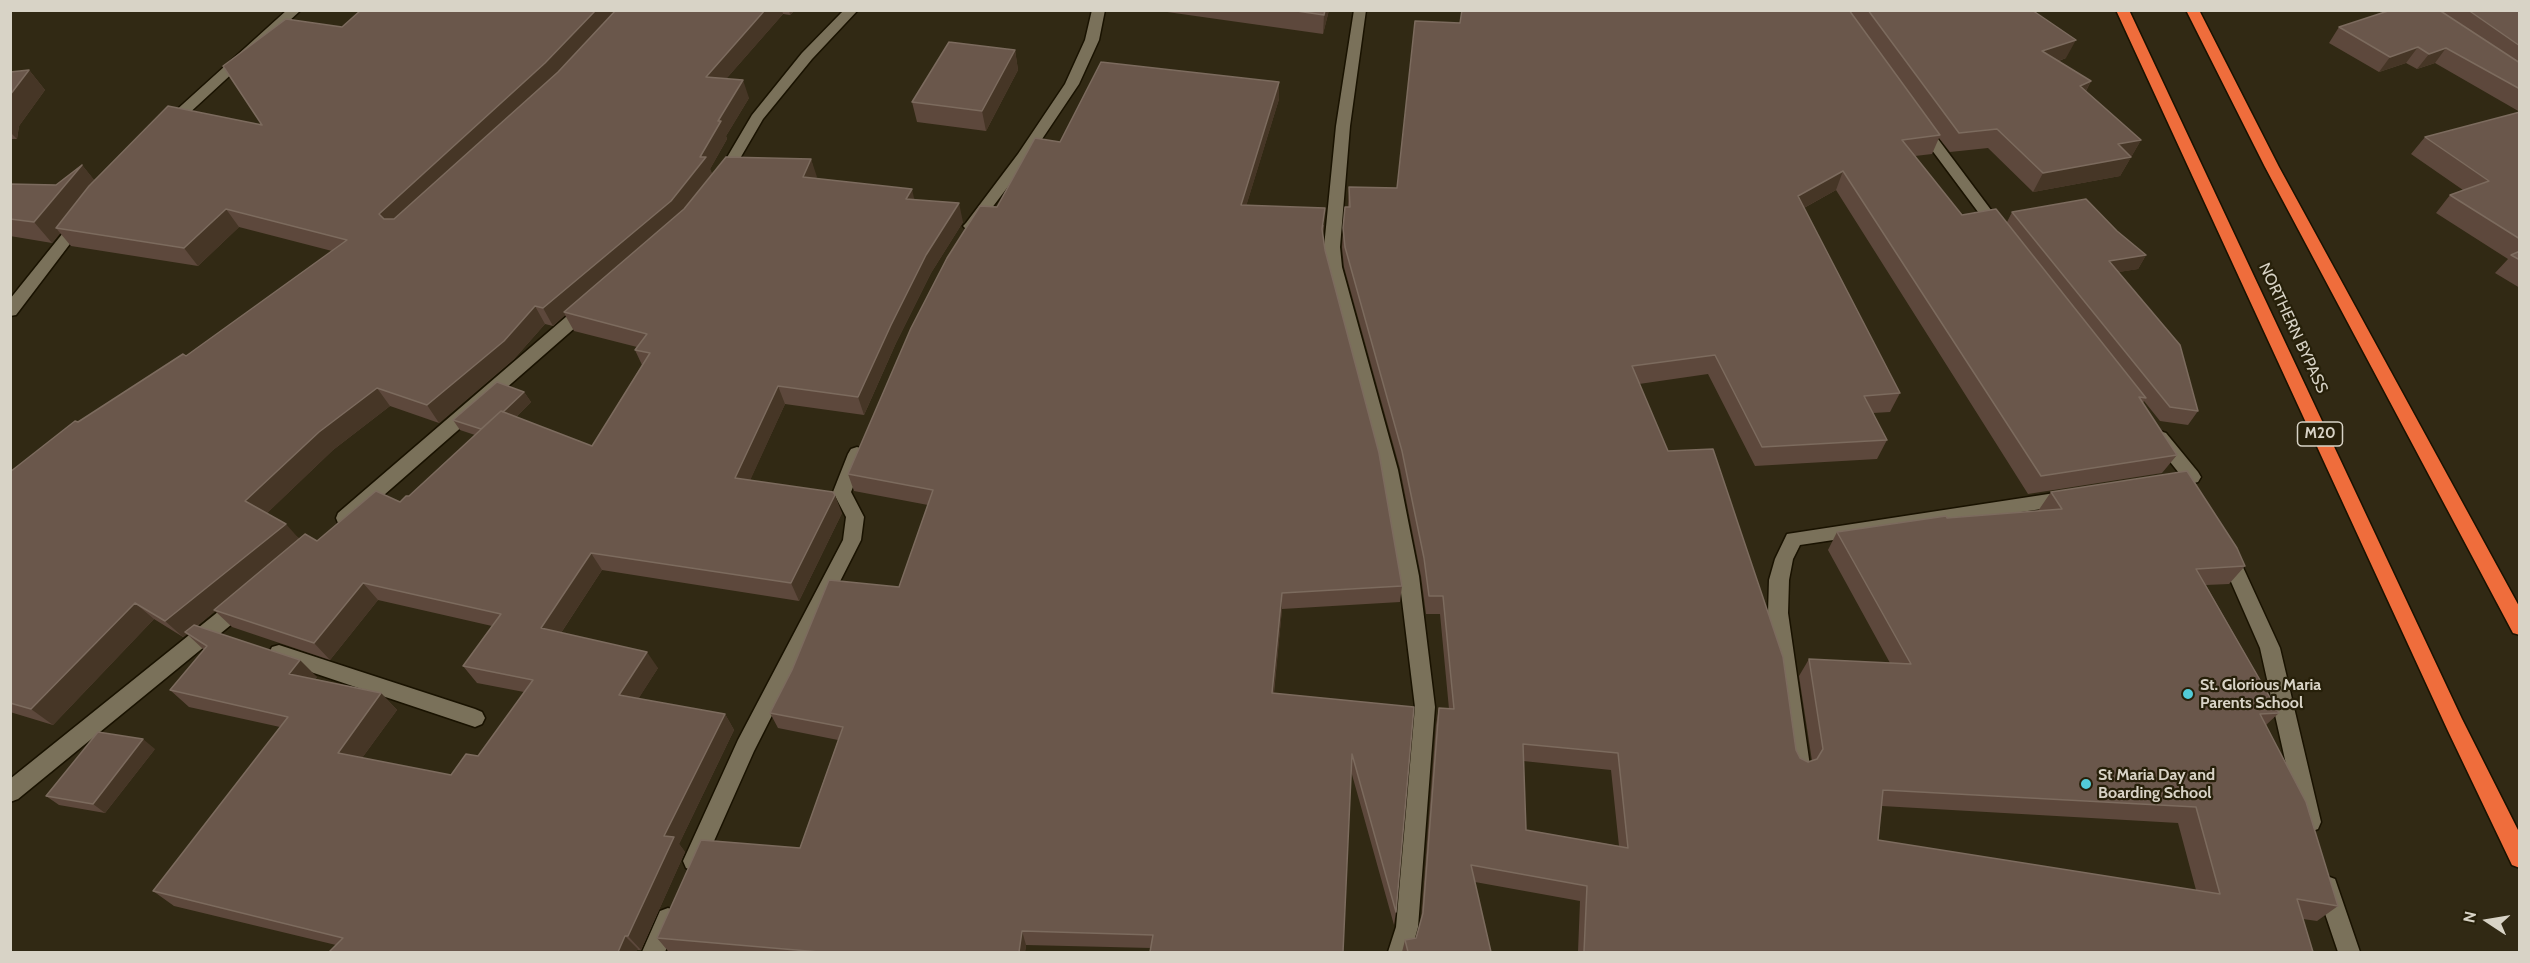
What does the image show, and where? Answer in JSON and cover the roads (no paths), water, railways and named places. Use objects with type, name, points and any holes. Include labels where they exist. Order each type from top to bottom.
[{"type":"highway","name":"NORTHERN BYPASS","points":[[2122,10],[2455,725],[2520,858]]},
{"type":"highway","points":[[2192,10],[2277,178],[2520,627]]},
{"type":"street","points":[[153,139],[295,10]]},
{"type":"street","points":[[712,190],[725,173],[757,118],[807,56],[852,10]]},
{"type":"street","points":[[960,244],[978,215],[1023,157],[1072,84],[1092,40],[1099,10]]},
{"type":"street","points":[[1360,10],[1343,126],[1332,247],[1334,267],[1389,471],[1409,576],[1425,707],[1407,927],[1400,952]]},
{"type":"street","points":[[1912,114],[2010,244]]},
{"type":"street","points":[[10,311],[90,208]]},
{"type":"street","points":[[328,532],[596,301]]},
{"type":"street","points":[[2150,425],[2192,477],[2201,496]]},
{"type":"street","points":[[687,877],[745,747],[852,540],[855,517],[842,492],[863,441]]},
{"type":"street","points":[[2154,485],[2192,477]]},
{"type":"street","points":[[1799,766],[1778,613],[1779,580],[1784,559],[1794,539],[2082,495]]},
{"type":"street","points":[[2219,534],[2270,648],[2314,842]]},
{"type":"street","points":[[10,792],[255,593]]},
{"type":"street","points":[[209,630],[231,638]]},
{"type":"street","points":[[264,649],[475,718]]},
{"type":"street","points":[[2320,864],[2349,952]]},
{"type":"street","points":[[653,952],[677,898]]},
{"type":"place","name":"St. Glorious Maria Parents School","points":[[2188,694]]},
{"type":"place","name":"St Maria Day and Boarding School","points":[[2086,784]]}]
